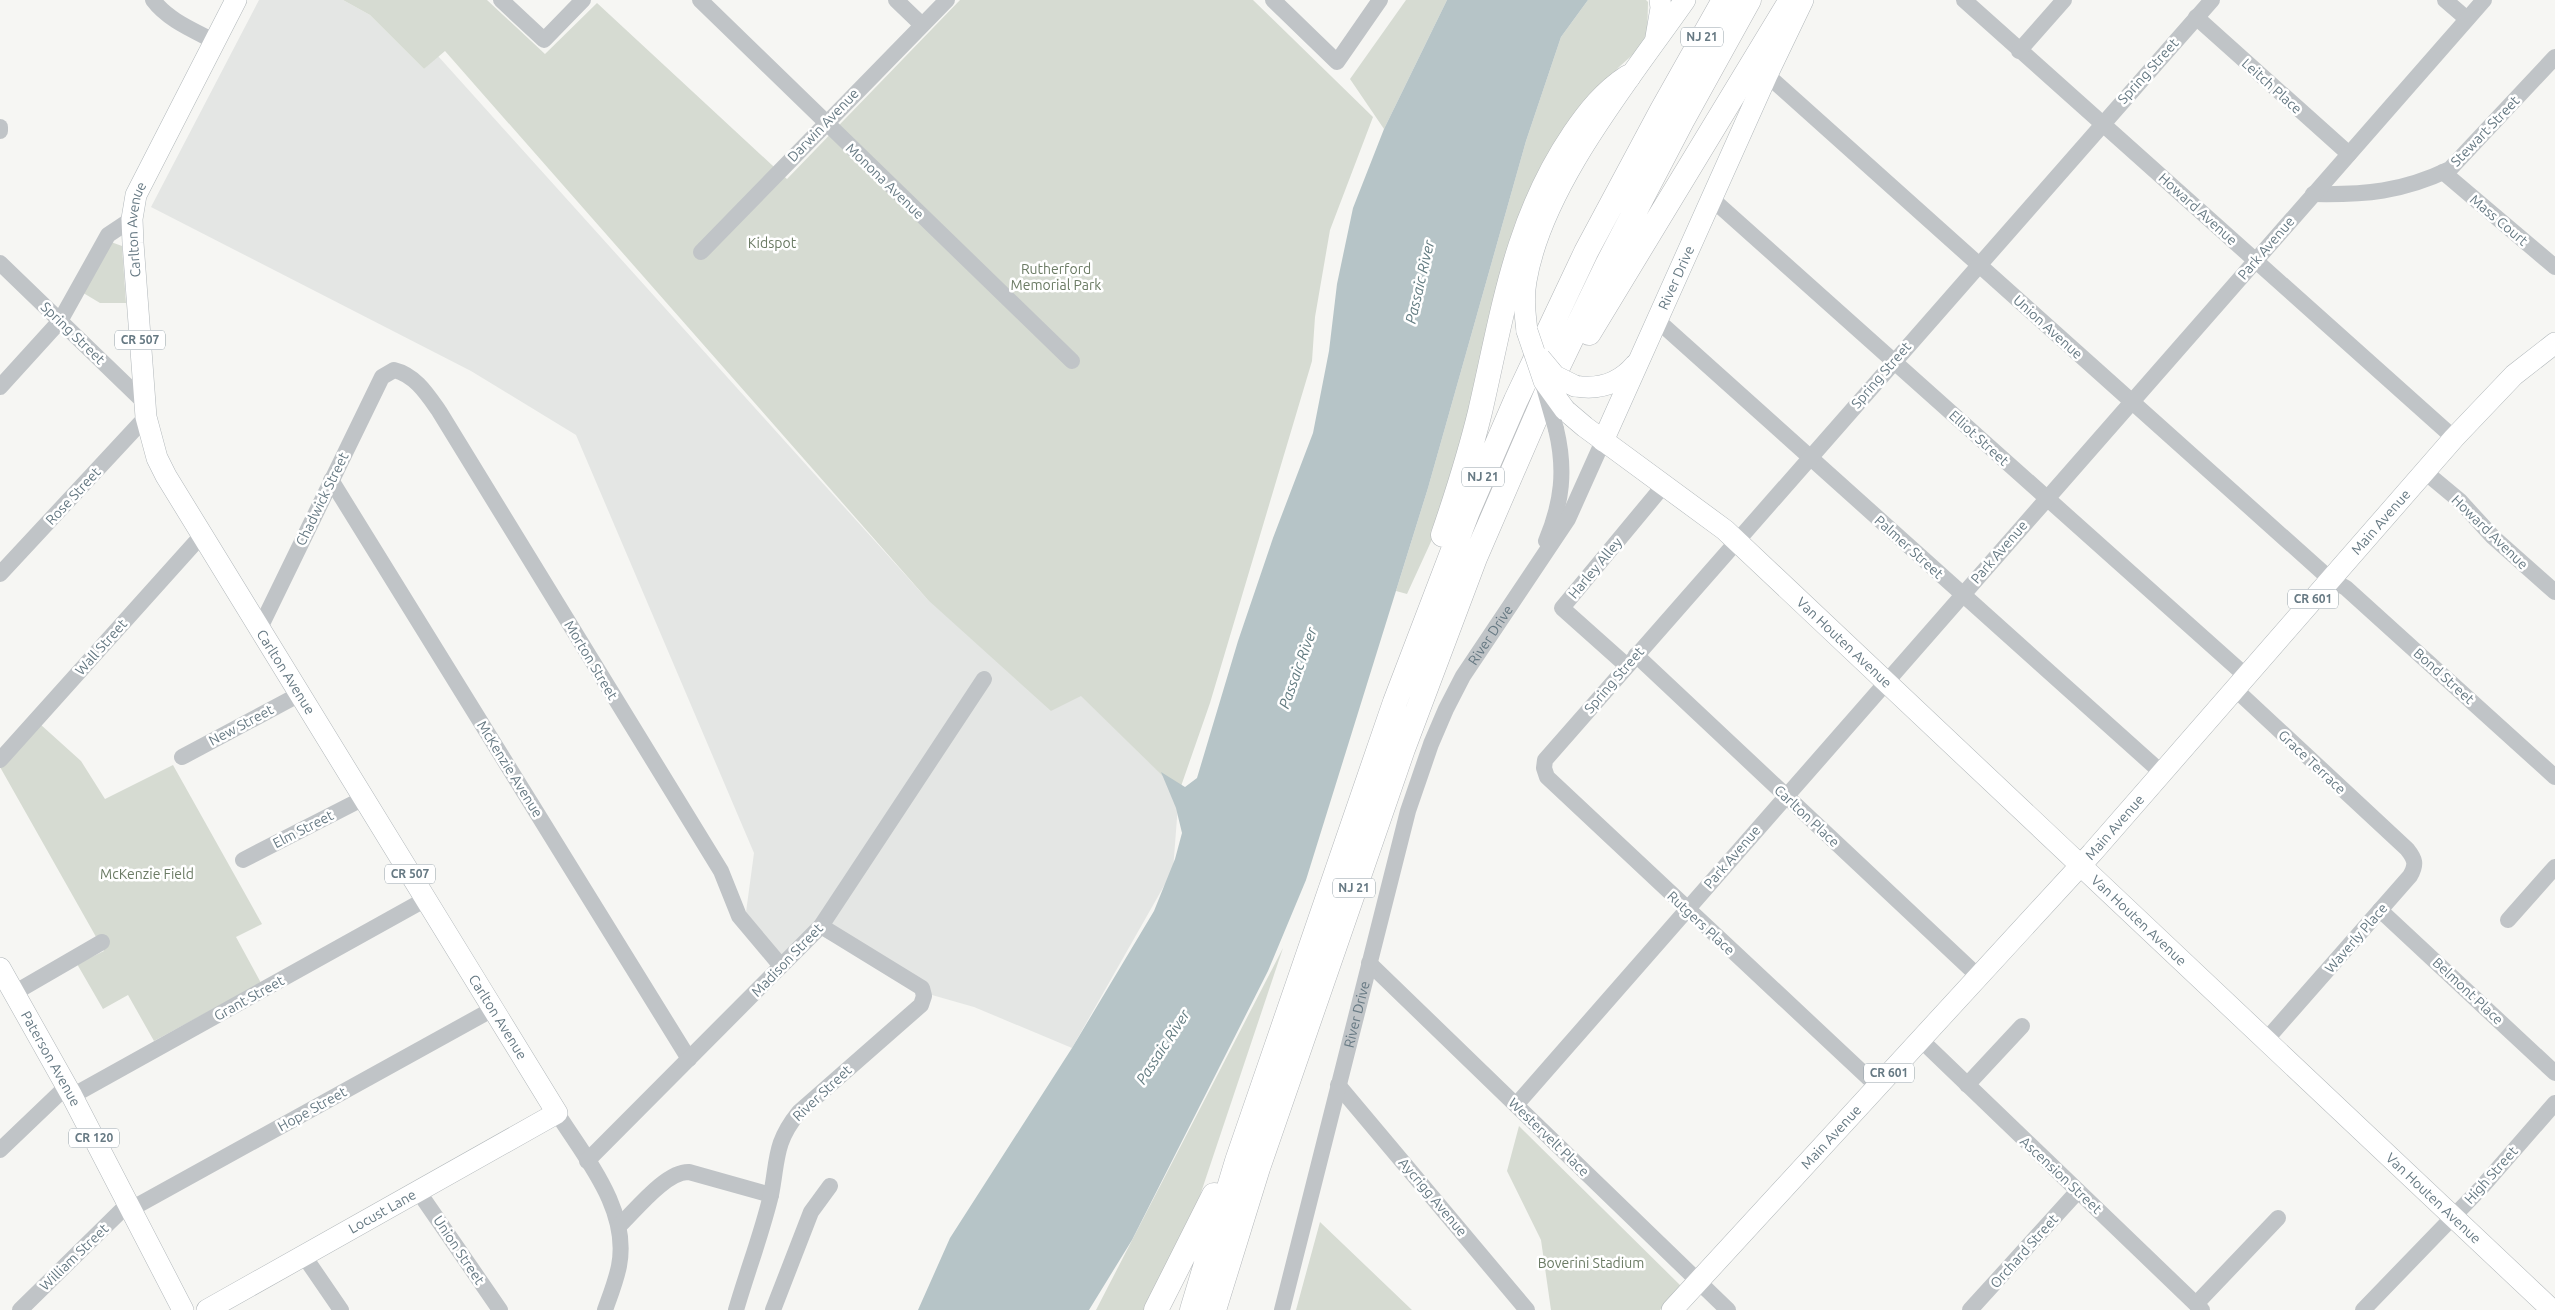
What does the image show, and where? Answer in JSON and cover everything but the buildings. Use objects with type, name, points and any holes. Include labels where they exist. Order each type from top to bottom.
[{"type":"highway","points":[[1681,74],[1713,0]]},
{"type":"highway","name":"NJ 21","points":[[1192,1310],[1212,1238],[1356,817],[1424,625],[1504,427],[1586,252],[1681,74],[1724,0]]},
{"type":"highway","name":"NJ 21","points":[[1214,1310],[1258,1168],[1402,749],[1475,558],[1562,358],[1678,128],[1749,0]]},
{"type":"highway","points":[[1523,446],[1591,329],[1680,186],[1791,0]]},
{"type":"highway","points":[[1356,817],[1397,664],[1467,460],[1508,280],[1522,239],[1548,178],[1570,140],[1601,98],[1628,77]]},
{"type":"highway","points":[[1156,1310],[1251,1122]]},
{"type":"main road","name":"Carlton Avenue","points":[[236,0],[136,195],[132,219],[146,410],[157,458],[557,1113]]},
{"type":"main road","points":[[1656,42],[1660,0]]},
{"type":"main road","points":[[1642,355],[1627,373],[1617,381],[1597,388],[1576,386],[1555,376],[1547,368],[1527,331],[1524,297],[1526,282],[1543,226],[1574,163],[1628,77],[1656,42],[1685,0]]},
{"type":"main road","name":"River Drive","points":[[1603,441],[1766,75],[1802,0]]},
{"type":"main road","name":"Van Houten Avenue","points":[[1527,331],[1539,370],[1550,391],[1565,410],[1736,541],[2552,1310]]},
{"type":"main road","name":"Main Avenue","points":[[1672,1310],[2080,866],[2454,438],[2514,376],[2555,343]]},
{"type":"main road","name":"Paterson Avenue","points":[[1,972],[70,1091],[183,1310]]},
{"type":"main road","name":"Locust Lane","points":[[207,1310],[557,1113]]},
{"type":"street","points":[[153,0],[164,13],[214,41]]},
{"type":"street","points":[[501,0],[544,40],[583,0]]},
{"type":"street","name":"Monona Avenue","points":[[700,0],[1072,361]]},
{"type":"street","points":[[896,0],[922,25]]},
{"type":"street","name":"Darwin Avenue","points":[[701,252],[947,0]]},
{"type":"street","points":[[1274,0],[1337,62],[1380,0]]},
{"type":"street","name":"Howard Avenue","points":[[1964,0],[2454,438]]},
{"type":"street","points":[[2019,51],[2064,0]]},
{"type":"street","name":"Spring Street","points":[[1552,752],[1893,361],[2212,0]]},
{"type":"street","points":[[2445,0],[2467,19]]},
{"type":"street","name":"Park Avenue","points":[[1516,1105],[2484,0]]},
{"type":"street","name":"Leitch Place","points":[[2196,18],[2349,154]]},
{"type":"street","name":"Stewart Street","points":[[2313,194],[2360,195],[2383,192],[2429,179],[2443,172],[2459,162],[2555,57]]},
{"type":"street","name":"Union Avenue","points":[[1766,75],[2330,579]]},
{"type":"street","name":"Mass Court","points":[[2443,172],[2555,267]]},
{"type":"street","name":"Elliot Street","points":[[1712,199],[2046,498],[2241,683]]},
{"type":"street","points":[[0,387],[60,321],[108,235],[132,219]]},
{"type":"street","name":"Spring Street","points":[[0,263],[60,321],[146,410]]},
{"type":"street","name":"Palmer Street","points":[[1658,320],[2162,773]]},
{"type":"street","name":"Morton Street","points":[[387,372],[394,370],[410,376],[420,385],[439,411],[721,871],[739,916],[781,966]]},
{"type":"street","points":[[1536,565],[1557,513],[1562,486],[1562,456],[1539,370]]},
{"type":"street","name":"Chadwick Street","points":[[260,628],[382,377],[387,372]]},
{"type":"street","name":"Rose Street","points":[[0,574],[146,410]]},
{"type":"street","name":"River Drive","points":[[1282,1310],[1408,812],[1431,744],[1463,676],[1568,520],[1603,441]]},
{"type":"street","name":"Howard Avenue","points":[[2424,472],[2460,501],[2493,537],[2555,592]]},
{"type":"street","name":"McKenzie Avenue","points":[[331,480],[689,1059]]},
{"type":"street","name":"Harley Alley","points":[[1631,660],[1562,608],[1664,485]]},
{"type":"street","name":"Wall Street","points":[[0,760],[202,534]]},
{"type":"street","name":"Bond Street","points":[[2330,579],[2346,588],[2555,777]]},
{"type":"street","name":"Carlton Place","points":[[1631,660],[1786,796],[1978,976]]},
{"type":"street","name":"Madison Street","points":[[587,1162],[822,926],[984,679]]},
{"type":"street","name":"Grace Terrace","points":[[2241,683],[2389,833]]},
{"type":"street","name":"New Street","points":[[182,757],[300,694]]},
{"type":"street","name":"Rutgers Place","points":[[1552,752],[1545,760],[1544,768],[1547,777],[1686,910],[1877,1086]]},
{"type":"street","name":"Elm Street","points":[[243,860],[364,798]]},
{"type":"street","name":"Waverly Place","points":[[2266,1040],[2410,876],[2415,864],[2412,855],[2389,833]]},
{"type":"street","points":[[2508,920],[2555,867]]},
{"type":"street","name":"Grant Street","points":[[0,1150],[70,1091],[426,899]]},
{"type":"street","name":"Belmont Place","points":[[2380,910],[2555,1073]]},
{"type":"street","name":"River Street","points":[[741,1308],[770,1195],[777,1149],[787,1127],[799,1112],[921,1005],[924,996],[922,988],[822,926]]},
{"type":"street","points":[[14,993],[102,942]]},
{"type":"street","name":"Westervelt Place","points":[[1369,964],[1728,1310]]},
{"type":"street","name":"Hope Street","points":[[129,1207],[493,1009]]},
{"type":"street","points":[[1966,1085],[2022,1026]]},
{"type":"street","name":"Ascension Street","points":[[1920,1039],[2199,1307]]},
{"type":"street","name":"Aycrigg Avenue","points":[[1338,1085],[1527,1310]]},
{"type":"street","name":"High Street","points":[[2363,1310],[2454,1217],[2555,1103]]},
{"type":"street","name":"Carlton Avenue","points":[[557,1113],[609,1199],[619,1226],[619,1265],[605,1310]]},
{"type":"street","points":[[619,1226],[669,1178],[680,1172],[689,1172],[770,1195]]},
{"type":"street","points":[[773,1310],[811,1212],[830,1186]]},
{"type":"street","name":"Union Street","points":[[418,1191],[500,1310]]},
{"type":"street","name":"Orchard Street","points":[[1970,1310],[2078,1191]]},
{"type":"street","name":"William Street","points":[[20,1310],[129,1207]]},
{"type":"street","points":[[2199,1307],[2278,1218]]},
{"type":"street","points":[[304,1256],[341,1310]]},
{"type":"shaded area","points":[[259,0],[343,0],[370,15],[424,69],[438,56],[928,600],[1081,695],[1179,792],[1173,870],[1072,1048],[974,1007],[925,993],[813,931],[777,968],[744,927],[754,853],[576,435],[471,371],[151,207]]},
{"type":"green space","name":"Rutherford Memorial Park","points":[[343,0],[487,0],[545,54],[597,3],[787,179],[960,0],[1253,0],[1373,117],[1330,230],[1315,317],[1312,361],[1210,703],[1179,792],[1081,696],[1051,711],[928,600],[445,51],[424,69],[370,15]]},
{"type":"green space","points":[[1406,0],[1447,0],[1384,129],[1350,79]]},
{"type":"green space","points":[[1588,0],[1646,0],[1648,2],[1647,42],[1619,67],[1581,111],[1440,522],[1407,594],[1396,591],[1428,488],[1526,141],[1561,37]]},
{"type":"green space","points":[[111,242],[122,246],[126,303],[100,303],[80,291]]},
{"type":"green space","name":"McKenzie Field","points":[[40,724],[81,761],[105,799],[173,765],[262,924],[236,937],[261,983],[154,1041],[128,995],[103,1009],[77,964],[104,951],[0,767]]},
{"type":"green space","points":[[1283,948],[1171,1282],[1166,1310],[1096,1310]]},
{"type":"green space","name":"Boverini Stadium","points":[[1519,1126],[1682,1287],[1660,1310],[1551,1310],[1541,1240],[1507,1171]]},
{"type":"green space","points":[[1320,1222],[1412,1310],[1296,1310]]},
{"type":"water","name":"Passaic River","points":[[1447,0],[1588,0],[1561,37],[1526,141],[1428,488],[1306,880],[1268,971],[1132,1240],[1089,1310],[918,1310],[950,1238],[1072,1048],[1154,911],[1175,859],[1182,833],[1176,808],[1161,772],[1185,787],[1197,778],[1238,641],[1273,538],[1313,433],[1329,351],[1337,284],[1353,208],[1384,129]]},
{"type":"park label","name":"Kidspot","points":[[772,243]]}]
